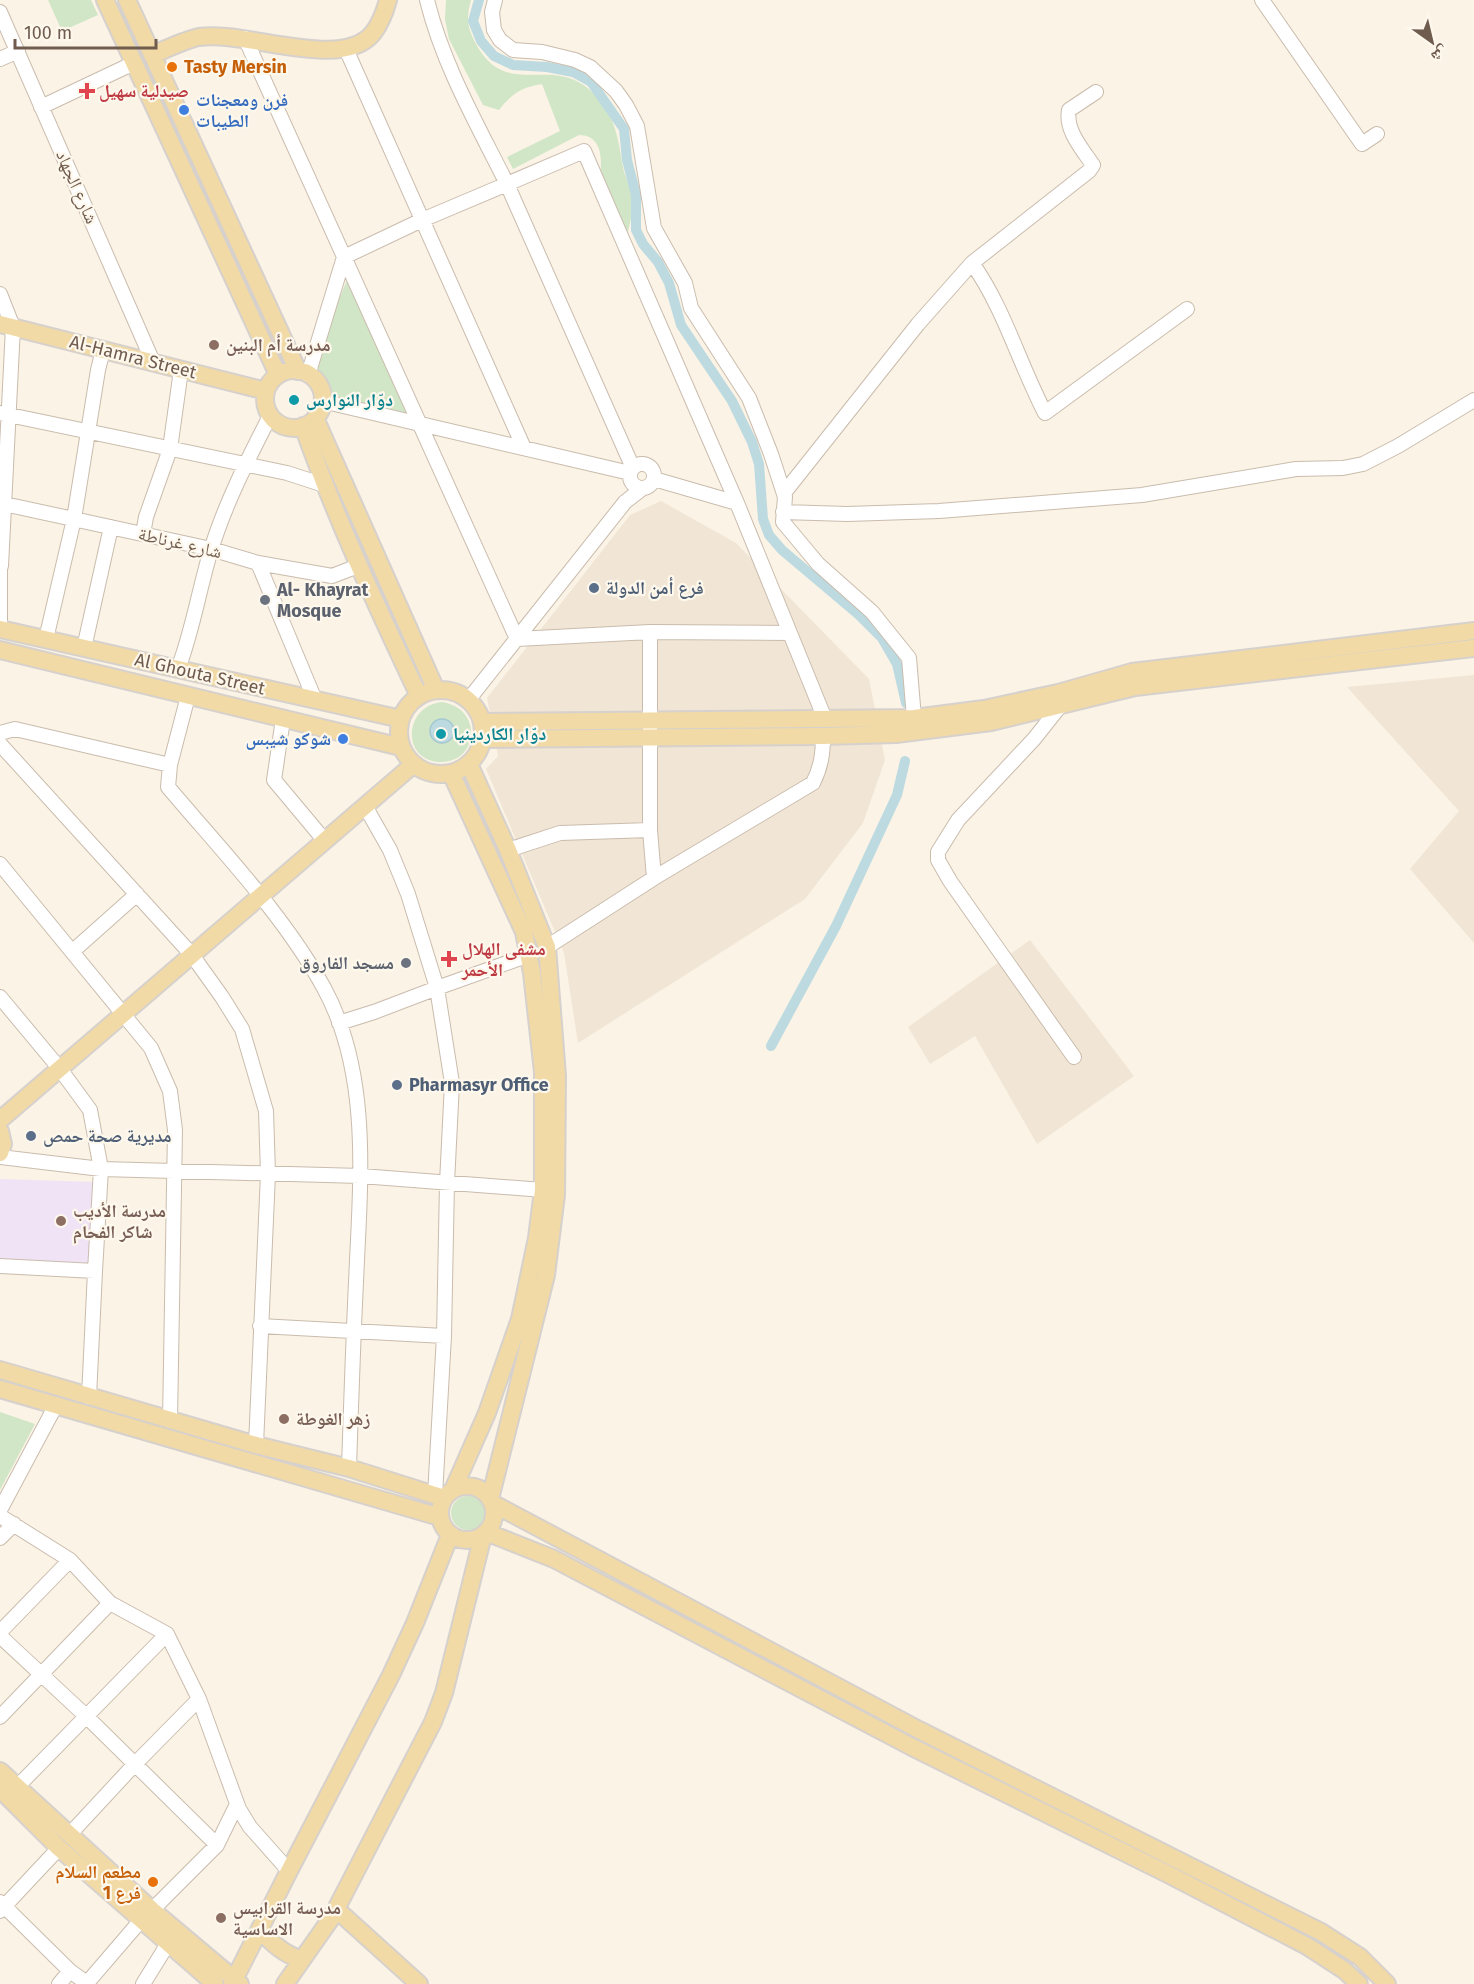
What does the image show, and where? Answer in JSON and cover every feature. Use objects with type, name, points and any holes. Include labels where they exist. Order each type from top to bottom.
[{"type":"main road","points":[[105,0],[278,375]]},
{"type":"main road","points":[[127,0],[303,373],[319,386],[322,401],[320,410],[309,422],[285,427],[270,416],[266,408],[266,391],[278,375],[291,371],[303,373]]},
{"type":"main road","points":[[152,55],[199,37],[246,38],[323,51],[346,49],[372,34],[388,0]]},
{"type":"main road","name":"Al-Hamra Street","points":[[7,325],[266,391]]},
{"type":"main road","points":[[309,422],[324,485],[358,566],[419,696]]},
{"type":"main road","points":[[309,422],[436,690]]},
{"type":"main road","name":"Al Ghouta Street","points":[[0,629],[401,719]]},
{"type":"main road","points":[[650,730],[825,719],[914,718],[984,709],[1058,693],[1132,672],[1474,631]]},
{"type":"main road","points":[[483,731],[650,730],[823,736],[896,734],[991,722],[1135,687],[1474,648]]},
{"type":"main road","points":[[0,650],[402,747]]},
{"type":"main road","points":[[436,690],[459,693],[469,699],[478,710],[483,731],[478,753],[469,764],[451,773],[431,773],[414,764],[402,747],[399,728],[401,719],[411,702],[419,696],[436,690]]},
{"type":"main road","points":[[0,1120],[414,764]]},
{"type":"main road","points":[[285,1984],[336,1909],[440,1706],[484,1533],[493,1519],[491,1501],[546,1275],[556,1195],[557,1076],[547,947],[508,850],[469,764]]},
{"type":"main road","points":[[451,773],[524,932],[529,955],[543,1072],[543,1190],[537,1238],[520,1319],[488,1413],[444,1495],[440,1507],[442,1524],[450,1534],[458,1539],[467,1540],[484,1533],[554,1559],[912,1747],[1307,1946],[1344,1970],[1359,1984]]},
{"type":"main road","points":[[0,1131],[3,1144],[0,1155]]},
{"type":"main road","points":[[0,1370],[170,1421],[444,1495],[463,1486],[483,1491],[491,1501],[522,1519],[919,1730],[1322,1932],[1360,1957],[1387,1984]]},
{"type":"main road","points":[[0,1389],[440,1517]]},
{"type":"main road","points":[[497,1474],[510,1502],[522,1519]]},
{"type":"main road","points":[[419,1511],[433,1530],[438,1548],[439,1566]]},
{"type":"main road","points":[[0,1771],[7,1795],[59,1848],[236,1982],[289,1870],[391,1676],[439,1566],[450,1534]]},
{"type":"main road","points":[[7,1795],[70,1834],[147,1914],[169,1942],[215,1984]]},
{"type":"main road","points":[[336,1909],[419,1984]]},
{"type":"main road","points":[[260,1928],[274,1945],[292,1957],[302,1960]]},
{"type":"street","points":[[427,0],[446,62],[507,184],[625,449],[634,471],[635,486],[643,488]]},
{"type":"street","points":[[434,0],[435,32]]},
{"type":"street","points":[[495,0],[492,12],[494,30],[501,40],[513,50],[542,52],[575,60],[590,67],[616,91],[626,105],[637,126],[654,228],[685,283],[690,308],[749,398],[771,454],[783,493],[783,522],[818,564],[872,612],[909,658],[914,718]]},
{"type":"street","points":[[1262,0],[1362,144],[1377,134]]},
{"type":"street","name":"شارع الجهاد","points":[[0,12],[153,362]]},
{"type":"street","points":[[246,38],[517,639]]},
{"type":"street","points":[[346,49],[524,448]]},
{"type":"street","points":[[0,59],[18,51]]},
{"type":"street","points":[[41,107],[134,63]]},
{"type":"street","points":[[783,493],[897,349],[972,263],[1089,171],[1092,165],[1075,139],[1067,119],[1069,110],[1096,92]]},
{"type":"street","points":[[303,373],[344,257],[422,220],[584,151],[737,503],[825,719]]},
{"type":"street","points":[[972,263],[983,278],[999,309],[1028,380],[1045,412],[1187,309]]},
{"type":"street","points":[[0,294],[7,325],[0,622]]},
{"type":"street","points":[[46,639],[74,519],[103,350]]},
{"type":"street","points":[[143,534],[146,518],[170,448],[181,370]]},
{"type":"street","points":[[783,512],[847,514],[939,511],[1142,495],[1296,469],[1342,468],[1363,464],[1398,446],[1474,400]]},
{"type":"street","points":[[322,401],[524,448],[634,471],[653,471],[654,479],[650,485],[625,502],[469,699]]},
{"type":"street","points":[[4,414],[287,473],[324,485]]},
{"type":"street","points":[[178,669],[188,644],[211,549],[245,464],[270,416]]},
{"type":"street","points":[[625,502],[634,471]]},
{"type":"street","points":[[654,479],[737,503]]},
{"type":"street","name":"شارع غرناطة","points":[[2,503],[211,549],[258,563],[333,576],[358,566]]},
{"type":"street","points":[[84,648],[111,527]]},
{"type":"street","points":[[258,563],[315,700]]},
{"type":"street","points":[[517,639],[650,632],[790,633]]},
{"type":"street","points":[[650,632],[650,830],[654,878]]},
{"type":"street","points":[[188,696],[170,765],[168,787],[284,926],[324,988],[339,1023],[351,1062],[357,1102],[361,1176],[349,1468]]},
{"type":"street","points":[[1061,705],[1034,739],[958,820],[938,852],[938,861],[1074,1057]]},
{"type":"street","points":[[283,718],[274,780],[325,841]]},
{"type":"street","points":[[0,733],[15,729],[170,765]]},
{"type":"street","points":[[547,947],[654,878],[813,783],[823,754],[823,736]]},
{"type":"street","points":[[0,744],[192,955],[222,997],[245,1037],[266,1111],[268,1174],[256,1445]]},
{"type":"street","points":[[365,806],[390,850],[408,894],[437,988],[452,1083],[447,1184],[444,1336],[444,1495]]},
{"type":"street","points":[[508,850],[560,833],[650,830]]},
{"type":"street","points":[[0,864],[151,1048],[170,1091],[175,1130],[170,1421]]},
{"type":"street","points":[[73,951],[137,894]]},
{"type":"street","points":[[339,1023],[529,955]]},
{"type":"street","points":[[0,998],[60,1069],[90,1110],[100,1169],[89,1397]]},
{"type":"street","points":[[0,1155],[100,1169],[361,1176],[543,1190]]},
{"type":"street","points":[[0,1266],[95,1271]]},
{"type":"street","points":[[260,1326],[444,1336]]},
{"type":"street","points":[[0,1510],[57,1405]]},
{"type":"street","points":[[0,1516],[70,1560],[110,1603],[167,1634],[199,1699],[237,1804],[250,1827],[289,1870]]},
{"type":"street","points":[[0,1538],[14,1524]]},
{"type":"street","points":[[70,1560],[0,1634],[217,1845]]},
{"type":"street","points":[[0,1717],[110,1603]]},
{"type":"street","points":[[7,1795],[167,1634]]},
{"type":"street","points":[[70,1834],[199,1699]]},
{"type":"street","points":[[59,1848],[1,1906],[70,1971],[88,1984],[147,1914],[217,1845],[237,1804]]},
{"type":"street","points":[[143,1984],[169,1942]]},
{"type":"street","points":[[59,1984],[70,1971]]},
{"type":"shaded area","points":[[661,501],[736,543],[869,679],[885,760],[863,823],[805,899],[578,1043],[564,953],[486,769],[498,756],[487,698],[630,515]]},
{"type":"shaded area","points":[[1474,675],[1474,943],[1410,869],[1459,811],[1347,687]]},
{"type":"shaded area","points":[[1030,940],[1134,1076],[1037,1144],[975,1036],[930,1064],[908,1027]]},
{"type":"shaded area","name":"مدرسة الأديب شاكر الفحام","points":[[0,1179],[95,1182],[91,1263],[0,1260]]},
{"type":"green space","points":[[48,0],[91,0],[98,15],[62,31]]},
{"type":"green space","points":[[446,0],[471,0],[468,22],[473,38],[487,60],[500,69],[513,74],[556,75],[571,78],[595,94],[602,103],[613,122],[630,189],[632,212],[627,234],[599,179],[600,151],[593,139],[579,135],[513,169],[507,157],[560,131],[542,84],[517,92],[499,110],[483,105],[449,39],[445,19]]},
{"type":"green space","points":[[348,278],[409,415],[331,396],[326,380],[312,363]]},
{"type":"green space","name":"دوّار الكاردينيا","points":[[442,702],[456,707],[465,715],[470,725],[471,736],[462,755],[451,761],[438,762],[426,759],[418,752],[413,743],[412,732],[414,722],[420,713],[429,706]]},
{"type":"green space","points":[[0,1412],[35,1424],[0,1490]]},
{"type":"green space","points":[[468,1496],[480,1501],[485,1513],[480,1525],[468,1530],[456,1525],[451,1513],[456,1501]]},
{"type":"water","points":[[442,719],[451,722],[454,731],[451,740],[442,743],[433,740],[430,731],[433,722]]},
{"type":"waterway","points":[[479,0],[473,21],[481,41],[494,56],[513,65],[547,67],[573,72],[591,82],[624,129],[627,160],[636,195],[636,230],[669,283],[681,325],[732,401],[752,442],[759,464],[763,519],[769,535],[782,550],[859,615],[882,638],[897,664],[906,703]]},
{"type":"waterway","points":[[771,1046],[836,926],[897,795],[905,761]]},
{"type":"place","name":"Tasty Mersin","points":[[172,67]]},
{"type":"place","name":"صيدلية سهيل","points":[[87,91]]},
{"type":"place","name":"فرن ومعجنات الطيبات","points":[[184,110]]},
{"type":"place","name":"مدرسة أم البنين","points":[[214,345]]},
{"type":"place","name":"دوّار النوارس","points":[[294,400]]},
{"type":"place","name":"فرع أمن الدولة","points":[[594,588]]},
{"type":"place","name":"Al- Khayrat Mosque","points":[[265,600]]},
{"type":"place","name":"دوّار الكاردينيا","points":[[441,734]]},
{"type":"place","name":"شوكو شيبس","points":[[343,739]]},
{"type":"place","name":"مشفى الهلال الأحمر","points":[[449,959]]},
{"type":"place","name":"مسجد الفاروق","points":[[406,963]]},
{"type":"place","name":"Pharmasyr Office","points":[[397,1085]]},
{"type":"place","name":"مديرية صحة حمص","points":[[31,1136]]},
{"type":"place","name":"مدرسة الأديب شاكر الفحام","points":[[61,1221]]},
{"type":"place","name":"زهر الغوطة","points":[[284,1419]]},
{"type":"place","name":"مطعم السلام فرع 1","points":[[153,1882]]},
{"type":"place","name":"مدرسة القرابيس الاساسية","points":[[221,1918]]}]
